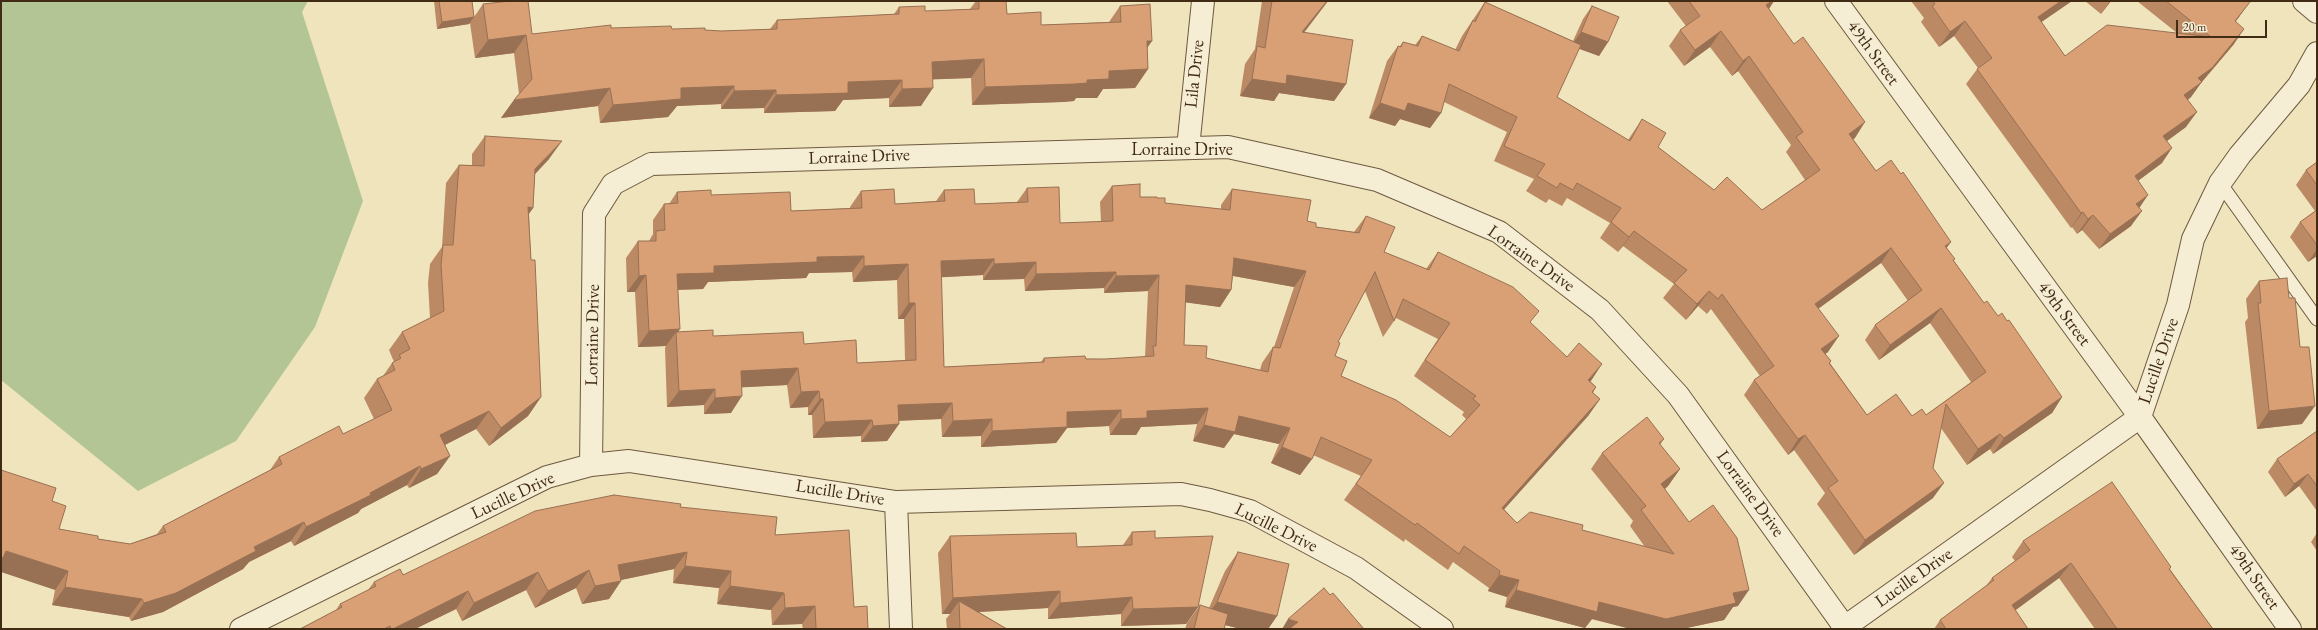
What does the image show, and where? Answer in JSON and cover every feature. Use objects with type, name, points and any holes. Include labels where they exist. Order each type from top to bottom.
[{"type":"street","name":"Lila Drive","points":[[1188,148],[1203,1]]},
{"type":"street","name":"49th Street","points":[[1836,1],[2140,417],[2290,629]]},
{"type":"street","points":[[2304,1],[2317,12]]},
{"type":"street","name":"Lucille Drive","points":[[1844,628],[2140,417],[2178,305],[2193,239],[2220,183],[2240,155],[2299,86],[2317,53]]},
{"type":"street","name":"Lorraine Drive","points":[[591,465],[594,214],[613,184],[651,164],[1228,147],[1376,180],[1499,232],[1600,310],[1678,395],[1844,628]]},
{"type":"street","name":"Lucille Drive","points":[[241,629],[547,477],[591,465],[629,461],[896,502],[1181,494],[1250,511],[1356,568],[1442,629]]},
{"type":"street","points":[[896,502],[901,629]]},
{"type":"lane","points":[[2220,183],[2317,319]]},
{"type":"green space","points":[[1,1],[308,1],[302,12],[363,201],[315,327],[236,441],[138,491],[1,380]]},
{"type":"building","points":[[439,1],[472,1],[474,17],[442,22]]},
{"type":"building","points":[[528,1],[532,34],[611,25],[611,28],[671,26],[672,29],[705,28],[705,30],[721,31],[777,29],[777,20],[899,14],[899,7],[925,6],[925,11],[979,9],[979,1],[1006,1],[1007,14],[1041,12],[1041,25],[1121,22],[1120,6],[1150,4],[1152,41],[1147,41],[1148,69],[1109,71],[1109,79],[1087,80],[1087,83],[985,87],[984,59],[932,62],[933,88],[902,89],[902,80],[848,82],[848,93],[776,95],[776,90],[734,91],[734,86],[681,88],[681,99],[613,105],[610,88],[514,100],[532,79],[526,35],[488,40],[483,4]]},
{"type":"building","points":[[1272,1],[1327,1],[1302,32],[1353,40],[1346,84],[1287,75],[1286,84],[1252,79],[1257,46],[1265,48]]},
{"type":"building","points":[[1689,1],[1772,1],[1766,5],[1794,44],[1803,37],[1865,122],[1849,134],[1876,171],[1891,160],[1901,174],[1903,172],[1951,242],[1945,246],[1955,259],[1953,260],[1984,303],[1987,301],[1998,316],[2002,313],[2007,321],[2009,320],[2062,397],[2004,438],[2000,434],[1978,449],[1946,404],[1933,468],[1944,483],[1865,540],[1828,488],[1838,481],[1805,435],[1798,439],[1754,380],[1774,366],[1722,294],[1718,299],[1709,291],[1697,304],[1674,283],[1687,270],[1634,231],[1629,237],[1611,222],[1621,208],[1577,183],[1573,190],[1560,183],[1557,188],[1537,176],[1545,164],[1504,146],[1517,117],[1449,84],[1441,113],[1408,103],[1405,111],[1380,103],[1398,46],[1401,47],[1403,42],[1418,46],[1422,36],[1459,51],[1473,20],[1475,22],[1485,2],[1581,45],[1557,97],[1630,141],[1642,119],[1666,133],[1658,147],[1714,190],[1727,177],[1762,210],[1820,170],[1796,137],[1803,132],[1749,56],[1743,61],[1721,31],[1695,50],[1680,30],[1700,16]],"holes":[[[1891,248],[1922,290],[1875,325],[1890,345],[1941,308],[1986,372],[1926,415],[1922,409],[1912,416],[1896,394],[1867,415],[1829,363],[1831,361],[1821,349],[1839,336],[1815,304]]]},
{"type":"building","points":[[1933,1],[2061,1],[2038,17],[2065,56],[2107,25],[2211,37],[2166,1],[2250,2],[2235,21],[2244,29],[2212,68],[2198,78],[2202,82],[2184,95],[2197,112],[2163,136],[2172,148],[2135,176],[2148,195],[2136,204],[2142,211],[2110,234],[2093,215],[2088,219],[2083,212],[2081,213],[1977,69],[1992,58],[1965,21],[1950,32],[1932,6],[1935,4]]},
{"type":"building","points":[[1592,6],[1619,17],[1608,42],[1581,32]]},
{"type":"building","points":[[485,136],[562,141],[535,169],[533,208],[528,207],[531,260],[535,260],[541,397],[501,428],[489,411],[440,435],[450,456],[421,469],[420,466],[370,493],[371,495],[306,527],[304,522],[254,547],[256,551],[176,593],[144,603],[142,599],[65,587],[68,571],[6,551],[3,558],[1,557],[1,470],[56,488],[52,501],[66,506],[59,529],[98,536],[98,539],[130,544],[166,532],[163,526],[282,464],[279,457],[339,426],[343,434],[392,410],[377,379],[395,370],[392,363],[401,358],[399,355],[410,349],[402,332],[444,311],[441,265],[443,245],[453,245],[459,165],[484,166]]},
{"type":"building","points":[[2317,162],[2317,185],[2306,170]]},
{"type":"building","points":[[1140,184],[1140,197],[1165,198],[1165,203],[1230,210],[1232,189],[1311,200],[1307,221],[1316,223],[1316,227],[1359,233],[1366,216],[1395,227],[1384,252],[1429,270],[1438,252],[1513,287],[1539,311],[1530,322],[1567,357],[1579,343],[1602,364],[1588,380],[1596,387],[1592,392],[1600,399],[1502,508],[1517,523],[1530,512],[1583,525],[1582,530],[1674,554],[1641,510],[1646,506],[1602,453],[1647,417],[1664,439],[1659,443],[1680,469],[1661,484],[1689,522],[1713,505],[1737,538],[1749,590],[1733,593],[1736,603],[1666,619],[1599,602],[1597,612],[1516,590],[1519,580],[1499,575],[1500,571],[1464,546],[1459,554],[1417,523],[1415,525],[1356,484],[1372,460],[1321,437],[1312,459],[1282,447],[1290,428],[1239,416],[1235,432],[1204,425],[1208,408],[1147,411],[1147,418],[1121,419],[1121,410],[1067,412],[1067,427],[992,431],[992,419],[953,421],[952,403],[898,405],[899,424],[873,426],[872,420],[825,422],[823,399],[820,399],[819,391],[801,392],[798,368],[741,371],[742,396],[715,398],[715,389],[679,391],[676,332],[713,330],[713,336],[803,332],[804,344],[856,340],[857,363],[916,360],[915,303],[909,303],[908,264],[864,266],[864,256],[817,257],[817,262],[714,266],[714,273],[677,274],[680,329],[649,331],[646,275],[639,276],[638,241],[656,241],[656,231],[665,230],[664,204],[678,203],[677,192],[711,190],[711,195],[790,192],[791,211],[862,208],[861,191],[894,189],[895,204],[945,201],[944,190],[974,189],[975,204],[1028,202],[1027,188],[1059,187],[1060,223],[1113,221],[1112,186]],"holes":[[[1234,258],[1306,271],[1280,348],[1273,347],[1268,372],[1206,358],[1207,346],[1184,345],[1186,285],[1231,290]],[[994,259],[994,264],[1036,262],[1036,274],[1116,272],[1116,276],[1159,275],[1156,346],[1153,346],[1154,356],[1105,359],[1086,359],[1085,356],[1044,358],[1044,362],[944,367],[941,261]],[[1375,272],[1394,321],[1403,299],[1450,323],[1425,360],[1476,396],[1473,399],[1480,405],[1450,437],[1396,400],[1341,376],[1347,361],[1335,356],[1340,343],[1338,342]]]},
{"type":"building","points":[[2317,210],[2317,245],[2300,222]]},
{"type":"building","points":[[2287,278],[2289,298],[2295,298],[2300,347],[2309,347],[2315,406],[2269,411],[2258,303],[2261,303],[2259,281]]},
{"type":"building","points":[[2317,431],[2317,486],[2308,474],[2294,484],[2277,459]]},
{"type":"building","points":[[2112,482],[2171,567],[2169,569],[2213,629],[2117,629],[2071,563],[2012,605],[2028,629],[1946,629],[1940,620],[1994,580],[1992,578],[2030,550],[2023,541]]},
{"type":"building","points":[[614,495],[681,504],[680,507],[777,517],[775,535],[849,530],[854,607],[867,606],[868,629],[816,629],[815,606],[785,608],[784,593],[730,586],[731,571],[685,566],[687,552],[618,565],[621,581],[595,586],[589,570],[548,591],[538,572],[474,603],[468,591],[393,629],[391,629],[390,626],[384,629],[300,629],[342,607],[340,604],[376,586],[374,582],[400,569],[403,575],[535,511]]},
{"type":"building","points":[[1155,531],[1155,538],[1213,536],[1198,607],[1133,609],[1132,597],[1060,603],[1060,591],[953,598],[950,536],[1076,533],[1077,547],[1132,545],[1132,532]]},
{"type":"building","points":[[1238,552],[1289,564],[1277,616],[1217,602]]},
{"type":"building","points":[[1324,588],[1330,595],[1333,593],[1364,629],[1289,629],[1298,622],[1288,619]]},
{"type":"building","points":[[959,601],[1007,629],[960,629]]},
{"type":"building","points":[[1200,605],[1228,614],[1224,629],[1194,629]]}]
